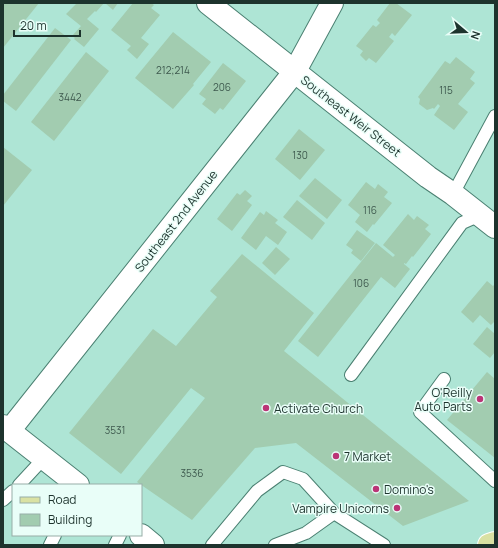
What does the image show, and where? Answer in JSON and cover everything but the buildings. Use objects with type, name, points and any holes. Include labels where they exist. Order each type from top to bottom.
[{"type":"main road","points":[[489,545],[495,543]]},
{"type":"street","name":"Southeast Weir Street","points":[[208,3],[428,177],[453,194],[487,221]]},
{"type":"street","name":"Southeast 2nd Avenue","points":[[6,428],[295,71],[332,3]]},
{"type":"street","points":[[6,428],[77,484]]},
{"type":"street","points":[[142,536],[153,545]]},
{"type":"lane","points":[[453,194],[495,116]]},
{"type":"lane","points":[[351,375],[462,223],[487,221]]},
{"type":"lane","points":[[444,378],[420,412],[495,481]]},
{"type":"lane","points":[[20,484],[44,458]]},
{"type":"lane","points":[[212,545],[257,491],[283,472],[303,479],[334,513],[384,545]]},
{"type":"lane","points":[[3,500],[12,492]]},
{"type":"lane","points":[[275,545],[306,533],[334,513]]},
{"type":"lane","points":[[50,545],[54,536]]},
{"type":"lane","points":[[115,545],[120,536]]},
{"type":"place","name":"O'Reilly Auto Parts","points":[[480,399]]},
{"type":"place","name":"Activate Church","points":[[266,408]]},
{"type":"place","name":"7 Market","points":[[336,456]]},
{"type":"place","name":"Domino's","points":[[376,489]]},
{"type":"place","name":"Vampire Unicorns","points":[[397,508]]}]
